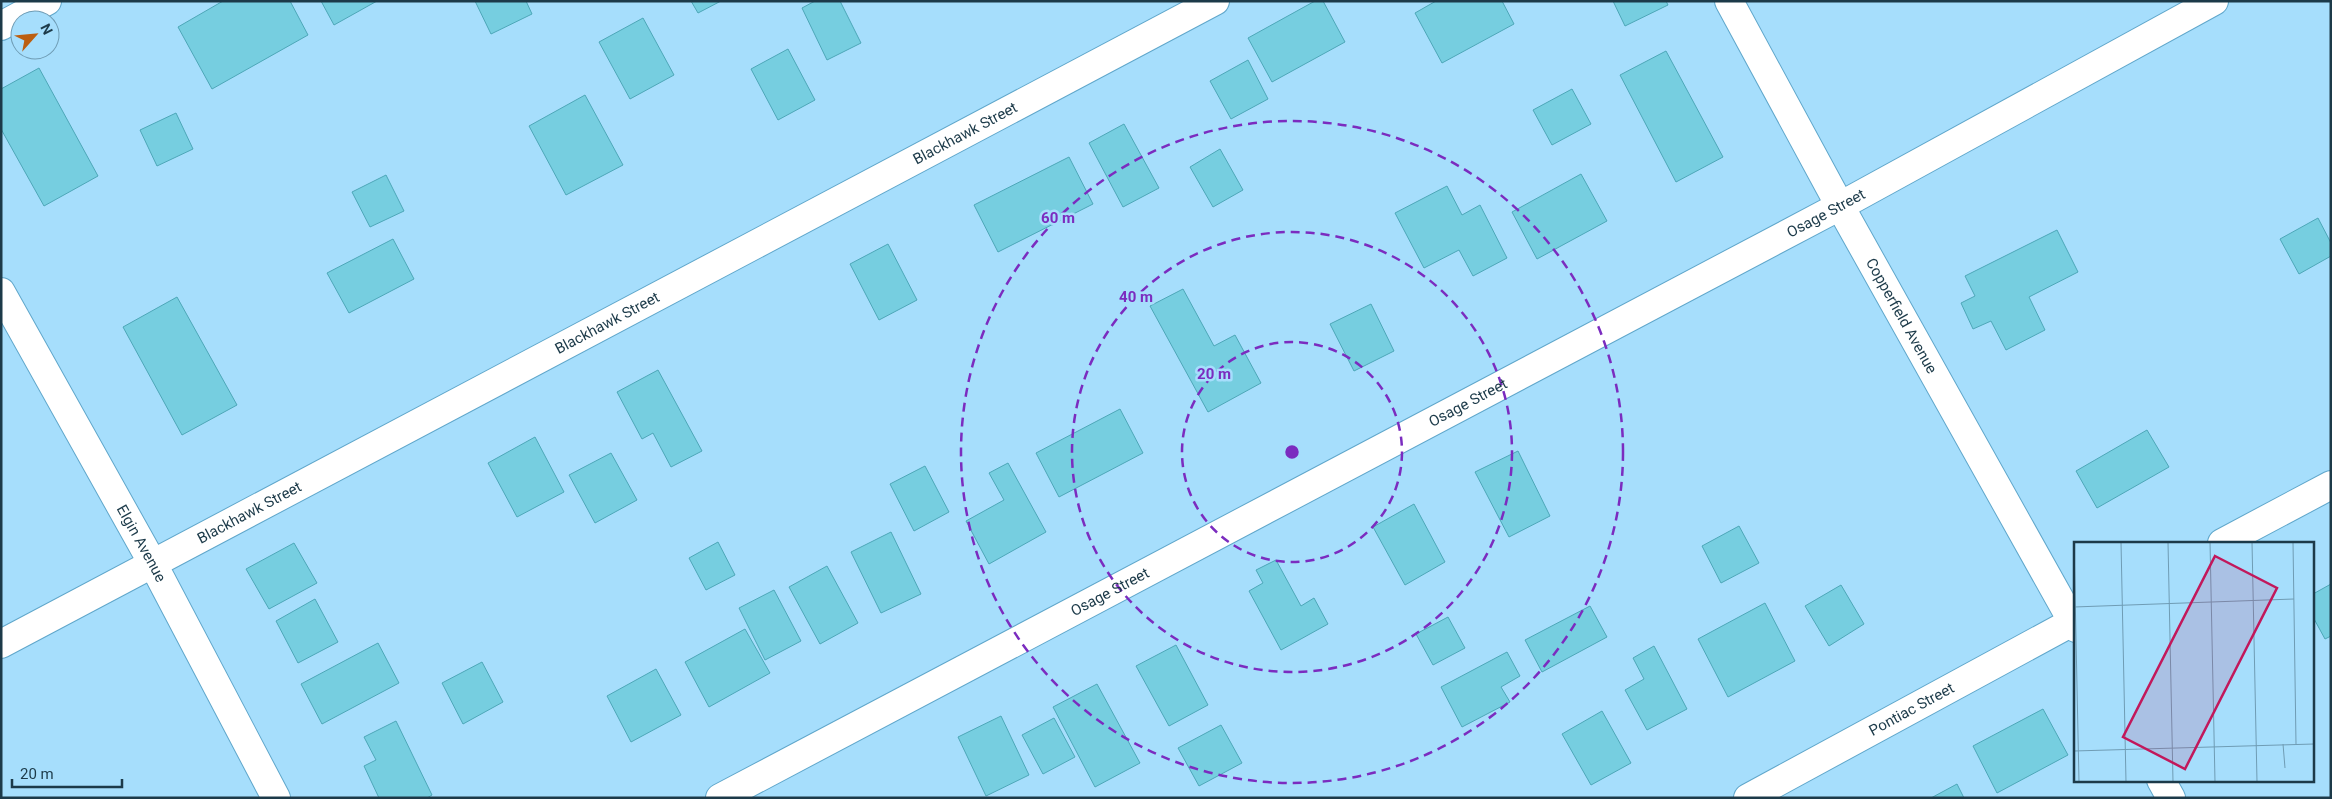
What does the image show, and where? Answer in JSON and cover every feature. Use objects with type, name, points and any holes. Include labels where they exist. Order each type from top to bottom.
[{"type":"street","points":[[1,26],[48,1]]},
{"type":"street","name":"Blackhawk Street","points":[[1,644],[1215,1]]},
{"type":"street","name":"Copperfield Avenue","points":[[1729,1],[1840,206],[2074,622]]},
{"type":"street","name":"Osage Street","points":[[720,798],[1840,206],[2214,1]]},
{"type":"street","name":"Elgin Avenue","points":[[1,292],[153,564],[276,798]]},
{"type":"street","points":[[2224,542],[2331,485]]},
{"type":"street","name":"Pontiac Street","points":[[1748,798],[2074,625]]},
{"type":"street","points":[[2162,782],[2171,798]]},
{"type":"building","points":[[223,1],[290,1],[308,35],[212,89],[178,27]]},
{"type":"building","points":[[321,1],[377,1],[334,25]]},
{"type":"building","points":[[475,1],[526,1],[532,14],[491,34]]},
{"type":"building","points":[[691,1],[721,1],[698,13]]},
{"type":"building","points":[[815,1],[840,1],[861,43],[827,60],[802,8]]},
{"type":"building","points":[[1315,1],[1323,1],[1345,42],[1272,82],[1248,38]]},
{"type":"building","points":[[1436,1],[1502,1],[1514,24],[1442,63],[1415,13]]},
{"type":"building","points":[[1613,1],[1666,1],[1668,5],[1625,26]]},
{"type":"building","points":[[643,18],[674,75],[630,99],[599,42]]},
{"type":"building","points":[[788,49],[815,100],[778,120],[751,69]]},
{"type":"building","points":[[1666,51],[1723,157],[1676,182],[1620,75]]},
{"type":"building","points":[[1248,60],[1268,99],[1231,119],[1210,81]]},
{"type":"building","points":[[39,68],[98,176],[44,206],[1,129],[1,89]]},
{"type":"building","points":[[1572,89],[1591,124],[1552,145],[1533,110]]},
{"type":"building","points":[[585,95],[623,165],[566,195],[529,126]]},
{"type":"building","points":[[176,113],[193,149],[157,166],[140,130]]},
{"type":"building","points":[[1124,124],[1159,188],[1123,207],[1089,143]]},
{"type":"building","points":[[1220,149],[1243,190],[1213,207],[1190,167]]},
{"type":"building","points":[[1069,157],[1093,204],[998,252],[974,205]]},
{"type":"building","points":[[1581,174],[1607,221],[1537,259],[1512,212]]},
{"type":"building","points":[[386,175],[404,211],[370,227],[352,192]]},
{"type":"building","points":[[1447,186],[1462,215],[1480,205],[1507,258],[1473,276],[1459,250],[1424,268],[1395,213]]},
{"type":"building","points":[[2318,218],[2331,243],[2331,256],[2299,274],[2280,239]]},
{"type":"building","points":[[2057,230],[2078,272],[2029,297],[2045,330],[2006,350],[1991,321],[1973,329],[1961,303],[1975,296],[1965,276]]},
{"type":"building","points":[[393,239],[414,279],[349,313],[327,273]]},
{"type":"building","points":[[888,244],[917,300],[879,320],[850,264]]},
{"type":"building","points":[[1183,289],[1214,346],[1235,335],[1261,383],[1208,412],[1150,306]]},
{"type":"building","points":[[177,297],[237,405],[182,435],[123,327]]},
{"type":"building","points":[[1371,304],[1394,351],[1354,371],[1330,324]]},
{"type":"building","points":[[658,370],[702,451],[671,467],[653,433],[642,439],[617,392]]},
{"type":"building","points":[[1120,409],[1143,453],[1059,497],[1036,453]]},
{"type":"building","points":[[2147,430],[2169,467],[2097,508],[2076,471]]},
{"type":"building","points":[[535,437],[564,492],[517,517],[488,463]]},
{"type":"building","points":[[1518,451],[1550,516],[1509,537],[1475,472]]},
{"type":"building","points":[[611,453],[637,500],[595,523],[569,475]]},
{"type":"building","points":[[1008,463],[1046,532],[989,564],[966,521],[1004,500],[989,473]]},
{"type":"building","points":[[925,466],[949,512],[914,531],[890,484]]},
{"type":"building","points":[[1414,504],[1445,562],[1405,585],[1373,527]]},
{"type":"building","points":[[1739,526],[1759,563],[1721,583],[1702,546]]},
{"type":"building","points":[[891,532],[921,594],[881,613],[851,552]]},
{"type":"building","points":[[718,542],[735,575],[706,590],[689,558]]},
{"type":"building","points":[[294,543],[317,583],[269,609],[246,569]]},
{"type":"building","points":[[1276,560],[1301,606],[1314,598],[1328,624],[1281,650],[1249,591],[1263,583],[1256,570]]},
{"type":"building","points":[[827,566],[858,623],[820,644],[789,587]]},
{"type":"building","points":[[2331,584],[2331,636],[2325,639],[2314,619],[2314,593]]},
{"type":"building","points":[[1841,585],[1864,624],[1829,646],[1805,606]]},
{"type":"building","points":[[774,590],[801,641],[765,660],[739,608]]},
{"type":"building","points":[[315,599],[338,642],[298,663],[276,621]]},
{"type":"building","points":[[1765,603],[1795,661],[1728,697],[1698,639]]},
{"type":"building","points":[[1590,606],[1607,637],[1542,672],[1525,640]]},
{"type":"building","points":[[1448,617],[1465,648],[1433,665],[1416,634]]},
{"type":"building","points":[[745,629],[770,673],[709,707],[685,662]]},
{"type":"building","points":[[378,643],[399,683],[322,724],[301,684]]},
{"type":"building","points":[[1176,645],[1208,705],[1169,726],[1136,666]]},
{"type":"building","points":[[1654,646],[1687,709],[1647,730],[1625,690],[1644,679],[1633,658]]},
{"type":"building","points":[[1507,652],[1520,676],[1501,687],[1510,702],[1462,727],[1441,687]]},
{"type":"building","points":[[482,662],[503,702],[463,724],[442,683]]},
{"type":"building","points":[[656,669],[681,715],[631,742],[607,696]]},
{"type":"building","points":[[1097,684],[1140,763],[1095,787],[1053,707]]},
{"type":"building","points":[[2043,709],[2068,755],[1997,793],[1973,746]]},
{"type":"building","points":[[1602,711],[1631,763],[1591,785],[1562,734]]},
{"type":"building","points":[[1001,716],[1029,775],[986,796],[958,737]]},
{"type":"building","points":[[1054,718],[1075,757],[1043,774],[1022,735]]},
{"type":"building","points":[[396,721],[432,795],[427,798],[379,798],[364,766],[376,760],[364,737]]},
{"type":"building","points":[[1221,725],[1242,763],[1199,786],[1178,748]]},
{"type":"building","points":[[1957,784],[1964,798],[1931,798]]}]
